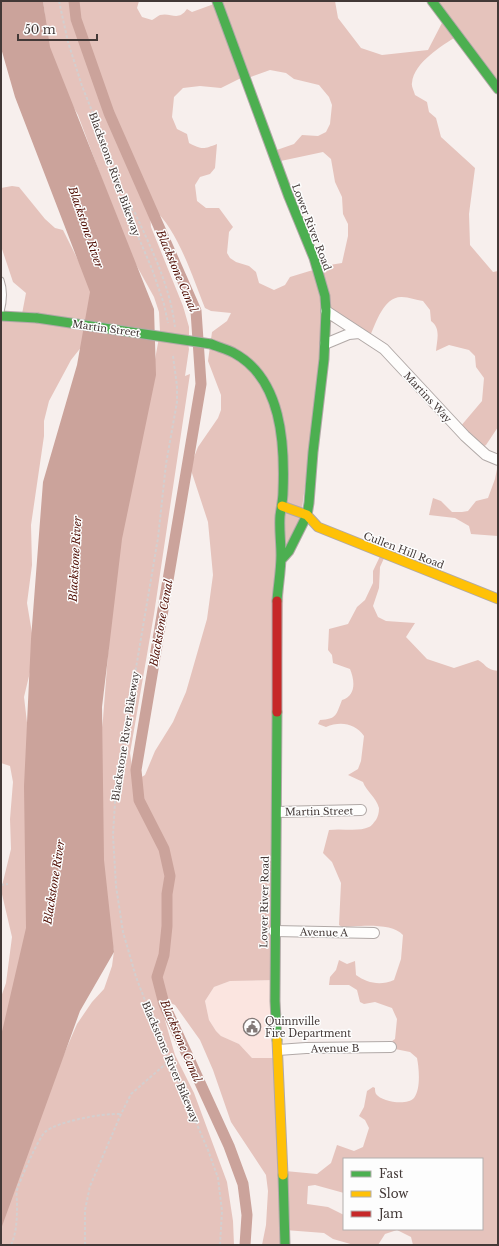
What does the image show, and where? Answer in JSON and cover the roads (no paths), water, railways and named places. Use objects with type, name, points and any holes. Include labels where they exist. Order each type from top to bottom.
[{"type":"street","name":"Lower River Road","points":[[217,1],[276,164],[314,258],[325,296],[325,344],[307,515],[289,551],[281,560]]},
{"type":"street","points":[[432,1],[498,89]]},
{"type":"street","name":"Martins Way","points":[[326,311],[384,349],[465,436],[486,455],[498,460]]},
{"type":"street","name":"Martin Street","points":[[1,316],[38,318],[211,344]]},
{"type":"street","points":[[325,344],[349,334],[359,333]]},
{"type":"street","name":"Lower River Road","points":[[211,344],[238,355],[262,376],[277,410],[282,434],[284,475],[280,523],[281,560],[278,587],[277,626],[274,931],[275,1001],[282,1139],[285,1245]]},
{"type":"street","points":[[282,506],[307,515]]},
{"type":"street","name":"Cullen Hill Road","points":[[307,515],[318,527],[498,599]]},
{"type":"street","name":"Martin Street","points":[[276,812],[361,810]]},
{"type":"street","name":"Avenue A","points":[[274,931],[374,933]]},
{"type":"street","name":"Avenue B","points":[[278,1050],[391,1046]]},
{"type":"lane","points":[[1,280],[4,287],[4,302],[1,312]]},
{"type":"water","name":"Blackstone River","points":[[1,1],[43,1],[50,47],[154,309],[156,375],[122,539],[102,707],[104,860],[114,952],[80,1011],[1,1229],[1,1036],[26,928],[24,786],[31,639],[43,482],[77,365],[90,292],[15,97],[1,48]]},
{"type":"waterway","name":"Blackstone Canal","points":[[74,1],[76,19],[109,113],[196,311],[201,384],[136,770],[139,800],[164,849],[170,876],[167,894],[167,926],[164,955],[157,977],[164,1004],[229,1146],[243,1184],[247,1215],[245,1245]]},
{"type":"place","name":"Quinnville Fire Department","points":[[252,1027]]}]
